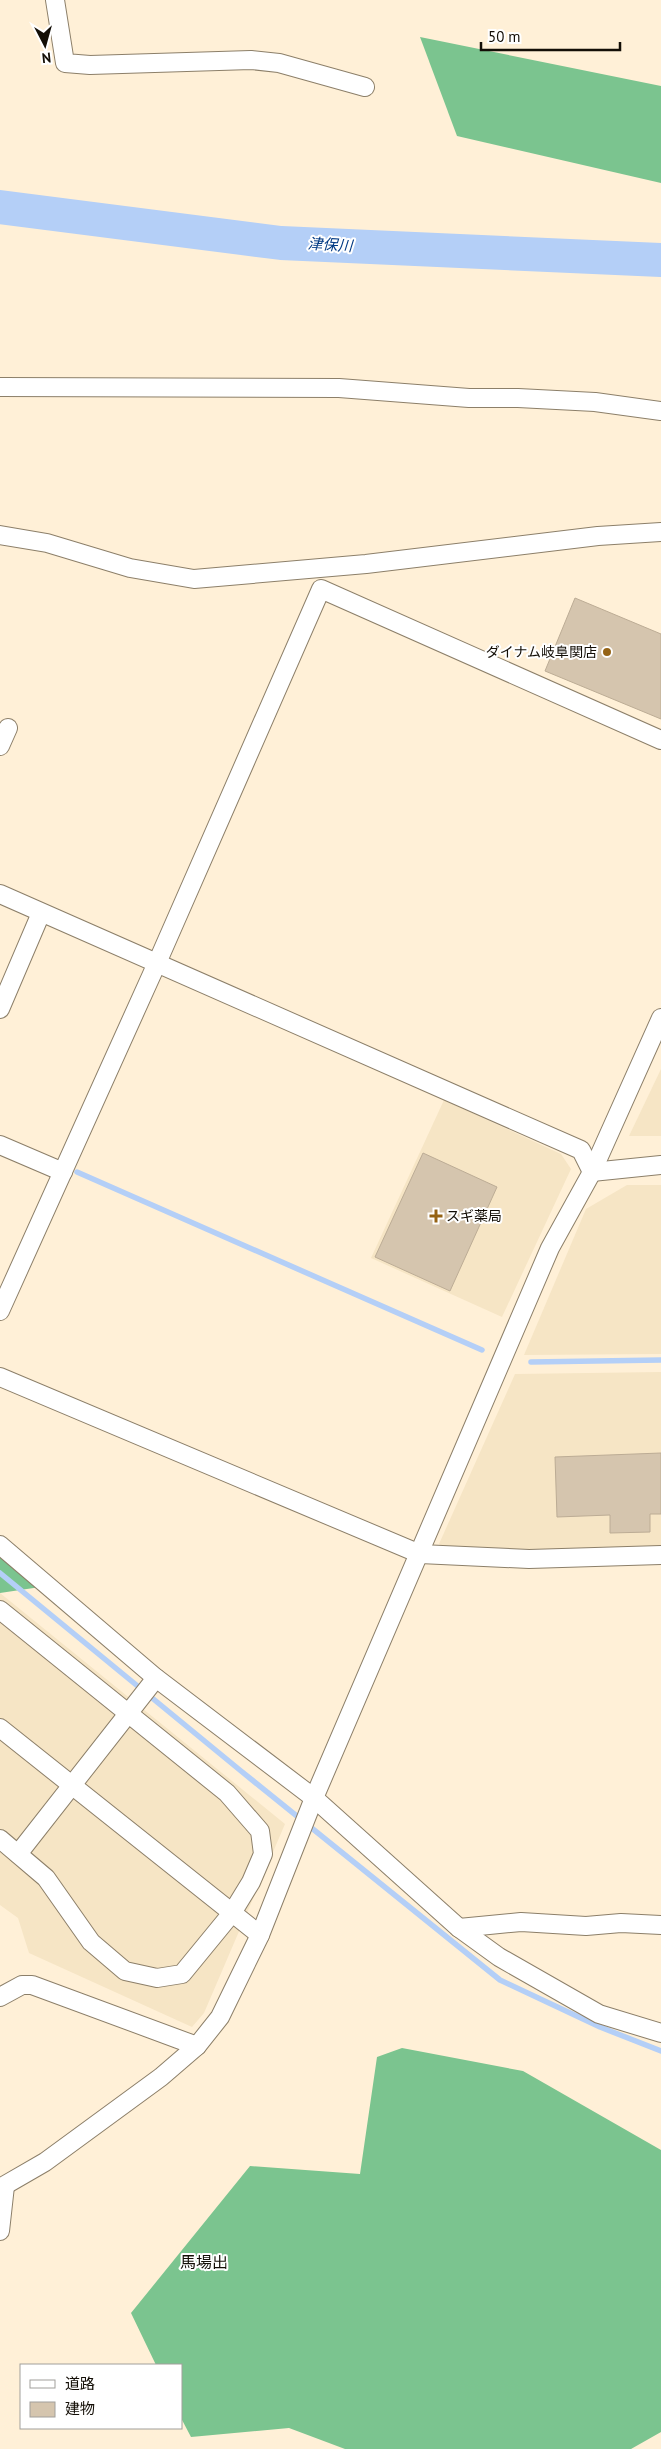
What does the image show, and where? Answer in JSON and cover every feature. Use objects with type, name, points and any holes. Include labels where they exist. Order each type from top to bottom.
[{"type":"street","points":[[55,0],[65,63],[90,65],[251,60],[279,63],[365,87]]},
{"type":"street","points":[[0,387],[339,388],[469,398],[518,398],[595,402],[661,411]]},
{"type":"street","points":[[0,535],[47,543],[130,568],[194,579],[366,564],[598,536],[661,532]]},
{"type":"street","points":[[0,1311],[156,964],[321,589],[661,740]]},
{"type":"street","points":[[0,746],[8,728]]},
{"type":"street","points":[[0,894],[581,1150],[592,1172]]},
{"type":"street","points":[[0,1009],[7,974],[41,912]]},
{"type":"street","points":[[0,2231],[3,2187],[45,2162],[161,2077],[197,2046],[220,2017],[260,1935],[314,1798],[550,1248],[592,1172],[661,1018]]},
{"type":"street","points":[[0,1145],[63,1172]]},
{"type":"street","points":[[592,1172],[661,1165]]},
{"type":"street","points":[[0,1377],[420,1554],[529,1559],[661,1555]]},
{"type":"street","points":[[0,1546],[156,1678],[314,1798],[459,1928],[499,1957],[599,2014],[661,2033]]},
{"type":"street","points":[[0,1610],[226,1793],[260,1832],[263,1854],[232,1913],[182,1974],[157,1978],[125,1971],[91,1942],[46,1878],[0,1840]]},
{"type":"street","points":[[18,1854],[156,1678]]},
{"type":"street","points":[[3,1737],[72,1786],[260,1935]]},
{"type":"street","points":[[459,1928],[521,1922],[586,1926],[621,1923],[661,1925]]},
{"type":"street","points":[[0,1997],[22,1985],[32,1985],[197,2046]]},
{"type":"shaded area","points":[[661,1069],[661,1136],[629,1136]]},
{"type":"shaded area","points":[[444,1100],[561,1154],[571,1169],[502,1317],[371,1258]]},
{"type":"shaded area","points":[[627,1185],[661,1185],[661,1354],[524,1355],[586,1209]]},
{"type":"shaded area","points":[[661,1372],[661,1551],[449,1552],[439,1544],[515,1374]]},
{"type":"shaded area","points":[[0,1593],[285,1824],[204,2013],[192,2027],[29,1953],[18,1918],[0,1905]]},
{"type":"green space","points":[[420,37],[661,86],[661,183],[457,136]]},
{"type":"green space","points":[[0,1544],[47,1586],[0,1593]]},
{"type":"green space","points":[[402,2048],[523,2071],[661,2150],[661,2432],[631,2449],[345,2449],[289,2428],[191,2437],[182,2420],[182,2364],[156,2364],[131,2313],[250,2166],[360,2174],[377,2057]]},
{"type":"building","name":"ダイナム岐阜関店","points":[[575,598],[661,634],[661,719],[545,671]]},
{"type":"building","points":[[423,1153],[497,1187],[450,1291],[375,1257]]},
{"type":"building","points":[[661,1453],[661,1514],[650,1514],[650,1532],[610,1533],[610,1515],[557,1517],[555,1457]]},
{"type":"waterway","name":"津保川","points":[[0,207],[281,243],[661,260]]},
{"type":"waterway","points":[[77,1172],[482,1350]]},
{"type":"waterway","points":[[531,1362],[661,1360]]},
{"type":"waterway","points":[[0,1573],[500,1980],[600,2027],[661,2051]]},
{"type":"place","name":"ダイナム岐阜関店","points":[[607,652]]},
{"type":"place","name":"スギ薬局","points":[[436,1216]]},
{"type":"district","name":"馬場出","points":[[204,2262]]}]
